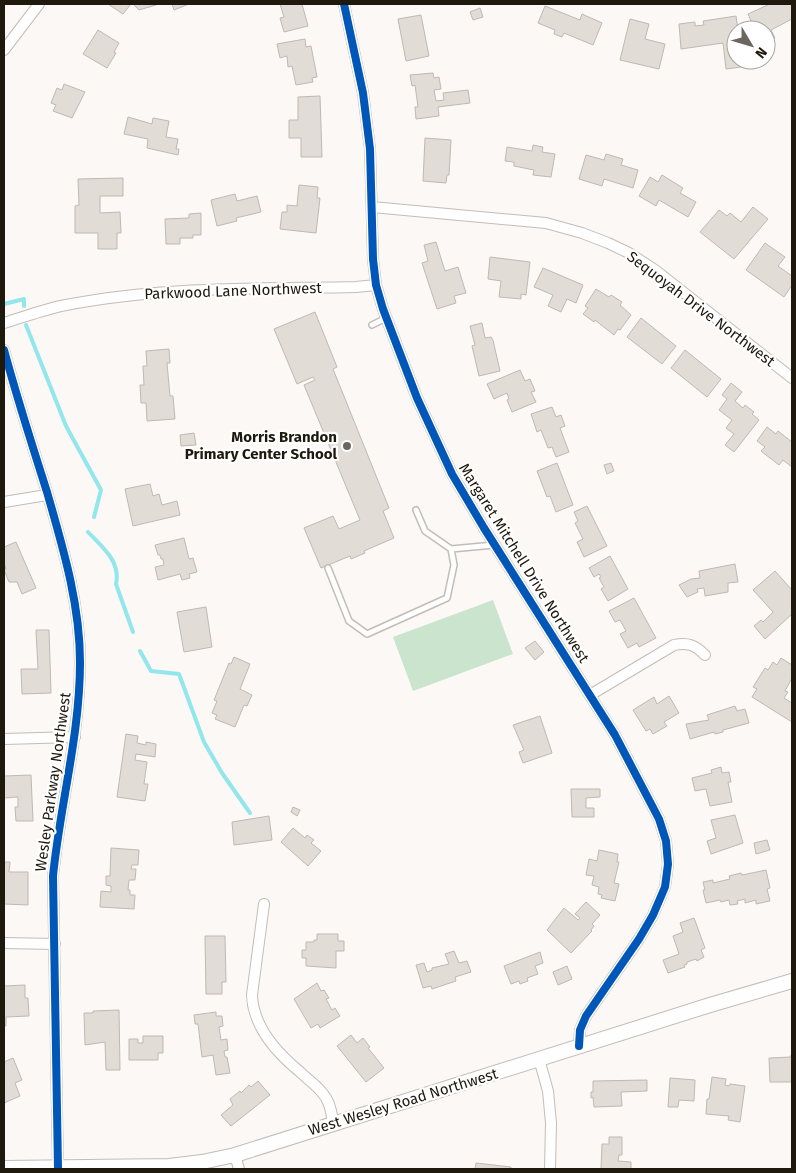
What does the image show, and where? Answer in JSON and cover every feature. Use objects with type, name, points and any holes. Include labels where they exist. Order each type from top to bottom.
[{"type":"street","points":[[4,50],[39,4]]},
{"type":"street","name":"Margaret Mitchell Drive Northwest","points":[[344,4],[363,93],[370,149],[373,259],[376,284],[386,318],[434,436],[452,474],[494,545],[615,735],[659,819],[666,841],[668,864],[664,887],[653,915],[586,1016],[580,1030],[579,1046]]},
{"type":"street","name":"Sequoyah Drive Northwest","points":[[372,207],[546,223],[582,233],[608,243],[629,252],[655,270],[792,378]]},
{"type":"street","name":"Parkwood Lane Northwest","points":[[4,323],[65,305],[142,294],[198,290],[356,287],[376,284]]},
{"type":"street","name":"Wesley Parkway Northwest","points":[[4,350],[62,544],[72,584],[78,623],[80,661],[75,736],[56,842],[53,876],[58,1168]]},
{"type":"street","points":[[4,502],[47,495]]},
{"type":"street","points":[[590,695],[674,645],[690,644],[698,648],[704,655]]},
{"type":"street","points":[[4,739],[75,736]]},
{"type":"street","points":[[264,904],[252,1008],[257,1020],[280,1052],[297,1070],[320,1089],[327,1099],[331,1109],[333,1124]]},
{"type":"street","points":[[4,943],[55,944]]},
{"type":"street","name":"West Wesley Road Northwest","points":[[4,1168],[77,1169],[169,1166],[202,1162],[235,1154],[333,1124],[792,981]]},
{"type":"street","points":[[540,1059],[548,1091],[551,1123],[550,1169]]},
{"type":"street","points":[[235,1154],[239,1169]]},
{"type":"lane","points":[[372,325],[386,318]]},
{"type":"lane","points":[[416,510],[425,531],[451,549],[494,545]]},
{"type":"lane","points":[[328,568],[349,621],[367,634],[447,598],[454,565],[451,549]]},
{"type":"green space","points":[[493,600],[513,654],[413,691],[393,637]]},
{"type":"building","points":[[108,4],[131,4],[123,14]]},
{"type":"building","points":[[133,4],[155,4],[156,5],[139,10]]},
{"type":"building","points":[[172,4],[189,4],[174,10]]},
{"type":"building","points":[[280,4],[302,4],[308,26],[284,32],[280,18],[284,17]]},
{"type":"building","points":[[770,4],[792,4],[792,19],[776,27],[776,20],[751,20],[748,14]]},
{"type":"building","points":[[545,6],[580,20],[582,14],[602,23],[593,45],[564,33],[562,37],[554,34],[555,30],[538,23]]},
{"type":"building","points":[[480,8],[483,17],[473,20],[470,12]]},
{"type":"building","points":[[421,15],[429,56],[406,61],[398,19]]},
{"type":"building","points":[[736,16],[737,20],[726,20],[726,69],[723,43],[681,49],[679,24],[695,22],[695,26],[704,25],[703,21]]},
{"type":"building","points":[[630,19],[649,24],[645,39],[665,44],[659,69],[620,60]]},
{"type":"building","points":[[98,30],[119,43],[114,52],[116,53],[107,68],[83,54]]},
{"type":"building","points":[[305,39],[306,47],[311,46],[317,77],[312,78],[313,82],[296,85],[292,66],[288,67],[287,56],[280,58],[277,44]]},
{"type":"building","points":[[433,73],[434,78],[439,77],[441,89],[434,90],[436,101],[444,100],[443,93],[468,90],[470,103],[438,107],[439,116],[416,119],[415,107],[418,107],[415,85],[412,86],[410,75]]},
{"type":"building","points":[[64,84],[85,92],[72,118],[53,111],[56,105],[51,103],[57,88],[62,90]]},
{"type":"building","points":[[320,96],[322,157],[301,157],[301,138],[289,138],[289,120],[298,120],[298,97]]},
{"type":"building","points":[[128,117],[152,124],[153,118],[169,121],[166,137],[178,139],[176,149],[179,149],[178,155],[147,148],[148,139],[124,134]]},
{"type":"building","points":[[425,138],[451,140],[449,175],[447,175],[446,183],[423,181]]},
{"type":"building","points":[[533,145],[543,147],[542,152],[555,154],[551,177],[533,175],[534,170],[514,166],[514,162],[505,161],[507,147],[532,151]]},
{"type":"building","points":[[606,154],[623,159],[621,165],[638,170],[633,188],[604,179],[602,186],[579,179],[586,155],[604,160]]},
{"type":"building","points":[[662,175],[683,188],[680,193],[696,202],[688,217],[659,200],[656,206],[639,196],[650,177],[658,182]]},
{"type":"building","points":[[123,178],[123,196],[100,196],[100,213],[120,212],[121,233],[117,233],[117,249],[98,249],[98,233],[75,233],[75,206],[79,205],[78,179]]},
{"type":"building","points":[[299,185],[318,187],[317,198],[320,198],[316,233],[280,229],[282,212],[287,212],[287,205],[297,206]]},
{"type":"building","points":[[235,194],[237,201],[257,196],[261,212],[236,218],[237,221],[217,226],[211,200]]},
{"type":"building","points":[[753,207],[768,219],[734,259],[700,232],[719,210],[727,216],[730,213],[741,222]]},
{"type":"building","points":[[201,213],[201,235],[193,235],[193,238],[180,238],[180,244],[166,244],[165,219],[189,218],[189,214]]},
{"type":"building","points":[[436,242],[445,271],[458,267],[466,293],[454,296],[456,303],[437,309],[422,263],[428,261],[424,245]]},
{"type":"building","points":[[765,243],[785,257],[778,266],[792,276],[792,285],[784,297],[746,270]]},
{"type":"building","points":[[490,257],[530,262],[526,295],[521,294],[521,299],[499,297],[501,281],[488,279]]},
{"type":"building","points":[[543,268],[583,285],[576,303],[567,299],[561,312],[548,306],[553,295],[534,287]]},
{"type":"building","points":[[596,289],[622,302],[620,305],[631,315],[614,335],[595,320],[594,322],[583,314],[588,308],[585,306]]},
{"type":"building","name":"Morris Brandon Primary Center School","points":[[315,312],[337,367],[333,369],[389,508],[383,511],[394,538],[351,559],[350,556],[321,568],[304,528],[333,516],[339,529],[360,520],[304,385],[315,380],[313,377],[297,384],[274,329]]},
{"type":"building","points":[[641,318],[676,346],[662,364],[627,337]]},
{"type":"building","points":[[482,323],[485,338],[491,337],[493,340],[500,371],[479,376],[472,346],[475,345],[470,326]]},
{"type":"building","points":[[169,349],[170,363],[167,363],[170,396],[173,396],[175,419],[147,421],[146,403],[141,403],[140,385],[144,385],[143,366],[147,366],[146,351]]},
{"type":"building","points":[[685,350],[721,379],[707,397],[671,368]]},
{"type":"building","points":[[520,370],[525,381],[530,379],[535,391],[531,392],[536,402],[512,412],[507,400],[509,399],[507,393],[494,399],[487,384]]},
{"type":"building","points":[[731,383],[742,392],[735,401],[743,408],[745,405],[754,412],[752,414],[759,420],[734,452],[725,445],[734,434],[726,428],[732,420],[719,410],[727,399],[722,395]]},
{"type":"building","points":[[552,407],[556,417],[561,415],[565,426],[560,428],[569,452],[556,457],[552,447],[548,448],[541,430],[537,432],[531,414]]},
{"type":"building","points":[[767,427],[776,434],[778,431],[792,442],[792,467],[783,460],[779,465],[761,451],[765,447],[757,441]]},
{"type":"building","points":[[194,433],[196,445],[181,446],[180,435]]},
{"type":"building","points":[[557,463],[573,505],[556,512],[550,496],[547,497],[537,471]]},
{"type":"building","points":[[611,463],[614,471],[607,474],[604,465]]},
{"type":"building","points":[[150,484],[153,496],[159,494],[162,505],[177,501],[180,515],[133,526],[125,489]]},
{"type":"building","points":[[587,506],[607,546],[584,557],[577,542],[583,539],[575,523],[578,521],[574,512]]},
{"type":"building","points":[[184,538],[189,559],[193,558],[197,572],[189,574],[190,578],[182,580],[180,574],[158,580],[155,567],[164,565],[163,559],[158,555],[155,545]]},
{"type":"building","points":[[16,542],[36,588],[22,594],[17,582],[9,582],[4,570],[6,569],[4,547]]},
{"type":"building","points":[[610,556],[628,589],[608,601],[601,589],[604,587],[599,578],[601,577],[599,574],[594,577],[589,568]]},
{"type":"building","points":[[735,564],[738,582],[728,583],[728,592],[705,596],[704,588],[697,589],[698,592],[687,597],[679,585],[691,579],[700,578],[699,571]]},
{"type":"building","points":[[775,571],[792,590],[792,614],[765,639],[754,626],[761,620],[763,622],[773,612],[753,590]]},
{"type":"building","points":[[634,598],[656,638],[639,647],[637,643],[628,648],[620,634],[626,631],[620,620],[615,622],[609,611]]},
{"type":"building","points":[[206,607],[212,647],[184,652],[177,612]]},
{"type":"building","points":[[36,630],[49,630],[51,693],[22,694],[21,669],[38,669]]},
{"type":"building","points":[[535,641],[544,652],[535,660],[525,648]]},
{"type":"building","points":[[234,657],[250,664],[240,689],[252,695],[247,706],[244,705],[235,727],[215,719],[217,715],[212,713],[217,701],[214,700],[229,663],[231,664]]},
{"type":"building","points":[[781,658],[792,665],[792,678],[785,691],[788,692],[784,698],[792,703],[792,722],[752,697],[757,689],[753,687],[765,668],[768,670],[773,662],[777,665]]},
{"type":"building","points":[[669,696],[679,713],[664,722],[667,726],[653,734],[650,729],[646,731],[633,710],[654,697],[657,704]]},
{"type":"building","points":[[735,706],[737,711],[745,709],[749,723],[723,730],[723,732],[715,734],[714,732],[690,739],[686,724],[709,720],[707,715]]},
{"type":"building","points":[[540,716],[552,753],[523,763],[519,752],[524,750],[513,725]]},
{"type":"building","points":[[126,734],[138,736],[137,743],[146,745],[146,742],[156,744],[155,757],[136,754],[135,760],[147,762],[144,784],[148,784],[145,801],[117,797]]},
{"type":"building","points":[[721,767],[722,773],[729,772],[731,782],[728,782],[732,802],[710,806],[706,789],[695,791],[692,778],[712,773],[711,770]]},
{"type":"building","points":[[31,775],[33,821],[16,821],[15,807],[18,807],[18,797],[4,798],[4,776]]},
{"type":"building","points":[[571,789],[600,789],[600,797],[586,798],[586,808],[594,808],[594,817],[572,817]]},
{"type":"building","points":[[293,807],[300,810],[297,816],[291,812]]},
{"type":"building","points":[[735,815],[743,843],[711,854],[707,841],[716,838],[711,820]]},
{"type":"building","points":[[269,816],[272,840],[234,845],[232,822]]},
{"type":"building","points":[[293,828],[305,838],[307,835],[314,840],[311,843],[321,851],[308,866],[281,842]]},
{"type":"building","points":[[767,840],[770,850],[756,854],[754,843]]},
{"type":"building","points":[[111,848],[139,850],[138,865],[132,865],[131,869],[136,869],[135,880],[129,880],[128,890],[130,890],[130,895],[135,895],[134,909],[100,907],[101,891],[111,892],[111,886],[106,885],[106,876],[110,876]]},
{"type":"building","points":[[599,850],[618,854],[617,862],[619,862],[614,883],[619,884],[615,901],[601,898],[602,895],[598,894],[599,887],[592,885],[594,876],[586,875],[589,859],[597,861]]},
{"type":"building","points":[[4,862],[10,862],[9,872],[28,872],[28,905],[4,904]]},
{"type":"building","points":[[766,870],[770,888],[767,889],[770,901],[756,904],[756,900],[745,903],[745,899],[737,901],[738,904],[730,905],[729,900],[706,903],[703,882],[713,880],[713,883],[730,879],[729,876],[741,873],[742,875]]},
{"type":"building","points":[[586,902],[600,915],[592,924],[594,926],[592,931],[571,953],[547,930],[564,908],[578,920],[580,918],[575,914]]},
{"type":"building","points":[[694,918],[705,948],[701,950],[704,957],[697,961],[696,959],[687,962],[684,965],[685,967],[668,973],[663,960],[679,954],[673,936],[683,932],[680,923]]},
{"type":"building","points":[[317,934],[338,934],[338,941],[344,941],[344,951],[336,951],[336,968],[306,966],[306,958],[302,958],[302,950],[306,950],[306,942],[317,940]]},
{"type":"building","points":[[205,936],[225,936],[226,982],[222,982],[222,994],[206,994]]},
{"type":"building","points":[[454,951],[459,963],[467,961],[471,972],[455,977],[456,981],[432,989],[431,986],[423,988],[416,965],[424,963],[427,972],[432,970],[432,968],[449,964],[445,954]]},
{"type":"building","points":[[540,952],[543,963],[535,966],[538,974],[527,978],[528,981],[520,984],[519,981],[511,984],[504,966]]},
{"type":"building","points":[[567,966],[572,979],[558,985],[553,972]]},
{"type":"building","points":[[317,983],[321,991],[324,990],[329,998],[326,999],[332,1010],[335,1008],[340,1016],[320,1028],[318,1024],[311,1028],[294,999]]},
{"type":"building","points":[[25,985],[25,998],[28,998],[29,1016],[6,1017],[6,1026],[4,1026],[4,986]]},
{"type":"building","points":[[119,1010],[120,1070],[106,1070],[105,1042],[85,1045],[84,1013]]},
{"type":"building","points":[[216,1012],[216,1016],[222,1016],[223,1026],[219,1027],[221,1040],[227,1039],[228,1050],[224,1051],[230,1073],[216,1075],[213,1055],[202,1057],[198,1024],[195,1024],[194,1015]]},
{"type":"building","points":[[351,1035],[357,1043],[363,1038],[370,1047],[368,1048],[384,1068],[366,1082],[337,1046]]},
{"type":"building","points":[[143,1036],[163,1036],[163,1053],[158,1053],[158,1060],[129,1060],[129,1039],[138,1039],[138,1043],[143,1043]]},
{"type":"building","points":[[791,1055],[792,1082],[770,1082],[769,1058],[791,1057]]},
{"type":"building","points":[[13,1058],[22,1080],[15,1083],[20,1096],[4,1103],[4,1062]]},
{"type":"building","points":[[712,1077],[726,1079],[725,1085],[745,1086],[740,1122],[728,1120],[729,1116],[706,1114]]},
{"type":"building","points":[[670,1078],[695,1080],[694,1101],[679,1100],[678,1107],[668,1107]]},
{"type":"building","points":[[647,1080],[647,1091],[621,1092],[622,1106],[594,1107],[593,1097],[591,1098],[593,1081]]},
{"type":"building","points":[[258,1081],[270,1095],[231,1126],[221,1115],[233,1105],[230,1099],[240,1091],[241,1093],[249,1085],[251,1087]]},
{"type":"building","points":[[609,1137],[622,1137],[622,1155],[619,1155],[618,1161],[631,1162],[631,1169],[601,1169],[602,1144],[609,1144]]},
{"type":"building","points":[[476,1163],[511,1167],[511,1169],[475,1169]]},
{"type":"waterway","points":[[4,304],[24,299],[24,306]]},
{"type":"waterway","points":[[26,325],[66,426],[101,490],[94,517]]},
{"type":"waterway","points":[[88,532],[113,561],[116,568],[116,584],[133,632]]},
{"type":"waterway","points":[[140,651],[151,671],[179,674],[204,742],[222,773],[250,813]]},
{"type":"cycle path","points":[[344,4],[363,93],[370,149],[373,259],[376,285],[383,309],[417,398],[452,474],[615,735],[659,819],[666,841],[668,864],[665,887],[653,915],[639,939],[586,1016],[580,1030],[579,1046]]},
{"type":"cycle path","points":[[4,350],[70,576],[79,640],[80,662],[77,716],[53,876],[58,1168]]},
{"type":"place","name":"Morris Brandon Primary Center School","points":[[347,446]]}]
